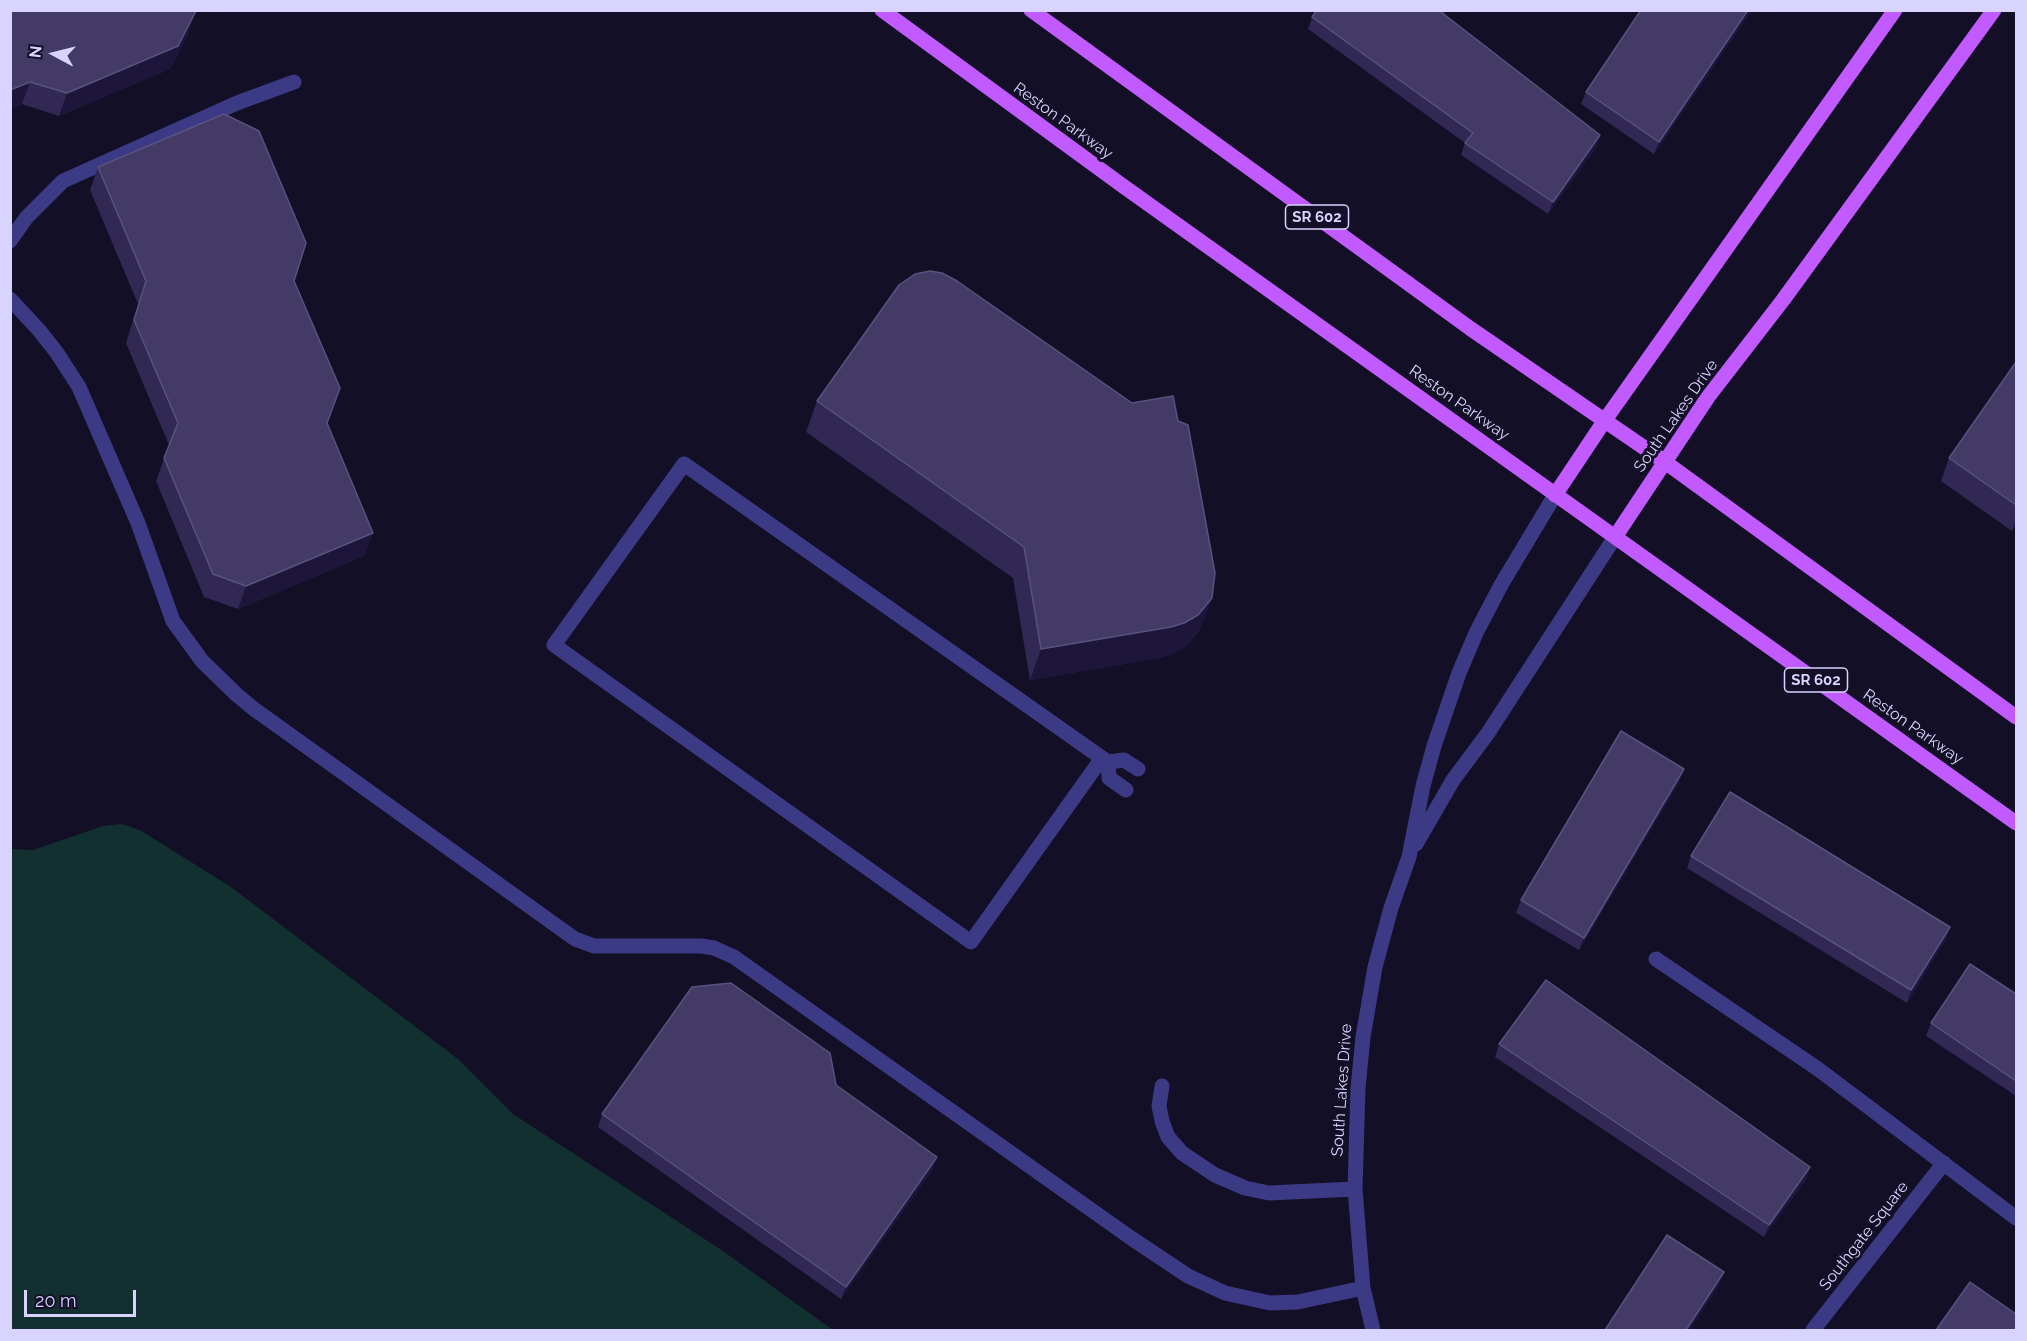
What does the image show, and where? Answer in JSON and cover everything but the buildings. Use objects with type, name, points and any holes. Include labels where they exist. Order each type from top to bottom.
[{"type":"main road","name":"Reston Parkway","points":[[882,10],[1078,154],[2016,823]]},
{"type":"main road","name":"SR 602","points":[[1031,10],[1471,329],[1665,462],[2016,717]]},
{"type":"main road","name":"South Lakes Drive","points":[[1556,495],[1605,420],[1896,10]]},
{"type":"main road","name":"South Lakes Drive","points":[[1615,537],[1708,398],[1784,300],[1994,10]]},
{"type":"street","points":[[10,241],[26,218],[63,181],[237,103],[294,82]]},
{"type":"street","points":[[10,299],[57,352],[79,387],[138,523],[173,621],[202,661],[254,710],[575,939],[594,946],[701,946],[714,948],[734,957],[1188,1276],[1225,1293],[1270,1303],[1298,1302],[1363,1288]]},
{"type":"street","points":[[1105,760],[971,942],[554,645],[684,464],[1105,760],[1124,760],[1138,769]]},
{"type":"street","name":"South Lakes Drive","points":[[1373,1330],[1363,1288],[1354,1190],[1357,1106],[1368,1004],[1383,936],[1409,857],[1423,786],[1459,673],[1476,633],[1501,585],[1556,495]]},
{"type":"street","name":"South Lakes Drive","points":[[1409,857],[1453,780],[1495,723],[1615,537]]},
{"type":"street","points":[[1105,760],[1109,778],[1126,790]]},
{"type":"street","points":[[1656,958],[1818,1069],[2016,1218]]},
{"type":"street","points":[[1162,1086],[1159,1106],[1168,1137],[1182,1153],[1215,1175],[1245,1188],[1269,1193],[1354,1190]]},
{"type":"street","name":"Southgate Square","points":[[1813,1330],[1944,1163]]},
{"type":"green space","points":[[122,824],[140,830],[231,887],[458,1059],[513,1114],[723,1251],[833,1330],[11,1330],[11,849],[33,850],[103,826]]}]
